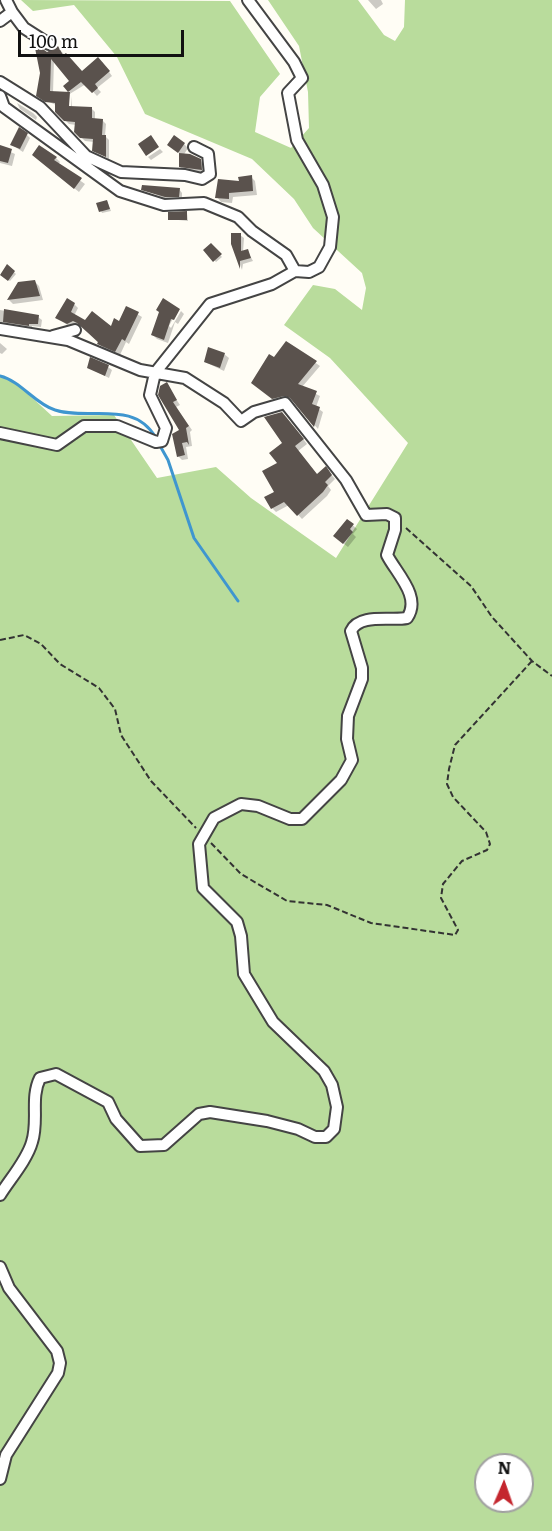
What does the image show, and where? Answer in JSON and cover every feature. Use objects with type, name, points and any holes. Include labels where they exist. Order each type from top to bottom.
[{"type":"street","points":[[6,0],[24,28],[49,44]]},
{"type":"street","points":[[0,433],[57,445],[84,426],[117,426],[156,442],[162,441],[166,428],[150,395],[155,373],[210,304],[272,284],[295,271],[309,272],[319,267],[324,261],[330,247],[333,217],[323,185],[297,141],[288,93],[302,78],[294,62],[249,0]]},
{"type":"street","points":[[0,21],[12,12]]},
{"type":"street","points":[[0,82],[40,107],[86,156],[121,172],[185,175],[202,179],[210,174],[208,154],[194,147]]},
{"type":"street","points":[[0,96],[4,107],[113,188],[164,205],[204,203],[238,217],[252,231],[286,255],[295,271]]},
{"type":"street","points":[[0,330],[68,340],[140,370],[185,378],[224,403],[242,421],[254,412],[285,403],[346,480],[366,515],[387,514],[394,518],[395,530],[387,555],[394,570],[408,587],[411,608],[407,618],[373,619],[356,622],[352,627],[351,631],[362,668],[362,679],[348,716],[347,739],[352,760],[341,780],[302,819],[290,819],[258,806],[241,804],[214,818],[199,844],[203,888],[237,922],[241,936],[244,974],[273,1022],[324,1071],[332,1085],[337,1107],[334,1129],[326,1137],[315,1137],[298,1129],[267,1121],[210,1112],[199,1114],[164,1145],[140,1146],[116,1119],[108,1102],[56,1074],[40,1078],[35,1088],[35,1128],[32,1144],[0,1195]]},
{"type":"street","points":[[50,337],[75,330]]},
{"type":"street","points":[[0,1268],[9,1288],[57,1351],[60,1363],[58,1373],[6,1455],[0,1479]]},
{"type":"path","points":[[394,518],[471,586],[492,617],[532,661],[552,676]]},
{"type":"green space","points":[[21,0],[230,1],[280,74],[260,97],[255,132],[291,148],[309,128],[308,92],[299,46],[268,0],[358,0],[384,35],[395,41],[404,27],[405,0],[552,0],[552,1531],[0,1531],[0,375],[15,382],[52,416],[114,415],[157,478],[216,467],[251,498],[336,558],[408,443],[330,358],[284,325],[313,285],[335,289],[362,310],[366,288],[362,273],[313,228],[294,199],[252,159],[145,114],[117,57],[74,5],[33,11]]},
{"type":"building","points":[[58,46],[63,55],[66,53],[82,71],[98,57],[110,71],[95,84],[98,88],[92,93],[81,82],[68,92],[70,92],[69,106],[92,107],[92,118],[103,119],[102,135],[106,135],[106,157],[92,151],[93,139],[80,138],[74,132],[75,122],[64,121],[55,112],[55,103],[45,102],[36,96],[40,73],[35,48],[40,47],[47,52]],"holes":[[[51,59],[69,81],[63,86],[68,92],[50,91]]]},
{"type":"building","points":[[19,127],[28,133],[20,149],[10,145]]},
{"type":"building","points":[[151,135],[159,147],[146,156],[138,144]]},
{"type":"building","points":[[174,135],[185,143],[178,153],[167,145]]},
{"type":"building","points":[[0,145],[12,149],[8,163],[0,161]]},
{"type":"building","points":[[39,145],[57,157],[54,160],[82,178],[74,189],[32,155]]},
{"type":"building","points":[[179,153],[190,154],[201,159],[202,170],[179,167]]},
{"type":"building","points":[[252,175],[253,191],[229,193],[229,199],[215,198],[218,179],[239,181],[238,177]]},
{"type":"building","points":[[142,185],[180,188],[179,197],[165,197],[141,190]]},
{"type":"building","points":[[107,200],[110,209],[99,212],[96,203]]},
{"type":"building","points":[[187,211],[187,220],[168,220],[168,212]]},
{"type":"building","points":[[231,233],[241,233],[241,251],[248,249],[251,258],[240,261],[240,269],[231,244]]},
{"type":"building","points":[[211,243],[222,254],[213,262],[203,250]]},
{"type":"building","points":[[7,264],[15,271],[8,281],[0,275]]},
{"type":"building","points":[[35,280],[40,296],[7,300],[18,282]]},
{"type":"building","points":[[67,298],[75,303],[71,312],[85,320],[92,311],[111,326],[114,318],[119,321],[126,306],[139,312],[125,341],[122,339],[115,352],[97,344],[98,342],[77,323],[73,321],[67,324],[55,318]]},
{"type":"building","points":[[163,298],[180,309],[174,320],[171,319],[164,340],[151,335],[159,312],[156,310]]},
{"type":"building","points":[[4,309],[39,315],[38,324],[29,324],[29,326],[3,322]]},
{"type":"building","points":[[286,341],[317,361],[298,384],[317,391],[312,404],[320,407],[314,427],[290,398],[284,396],[272,399],[251,383],[269,354],[274,357]]},
{"type":"building","points":[[208,347],[225,353],[220,368],[204,362]]},
{"type":"building","points":[[90,357],[109,365],[105,376],[87,368]]},
{"type":"building","points":[[167,382],[177,400],[173,402],[189,426],[186,428],[189,445],[187,442],[182,443],[185,455],[177,457],[172,434],[179,430],[158,395],[160,386]]},
{"type":"building","points":[[282,412],[304,439],[295,446],[317,474],[326,466],[332,475],[325,482],[328,485],[323,492],[297,516],[284,502],[271,509],[264,497],[274,492],[262,471],[277,463],[269,453],[282,443],[264,417]]},
{"type":"building","points":[[347,519],[354,524],[350,529],[353,532],[343,544],[333,536]]},
{"type":"waterway","points":[[0,376],[15,383],[41,403],[55,410],[68,413],[123,415],[147,426],[156,438]]},
{"type":"waterway","points":[[159,444],[168,460],[194,538],[238,601]]}]
